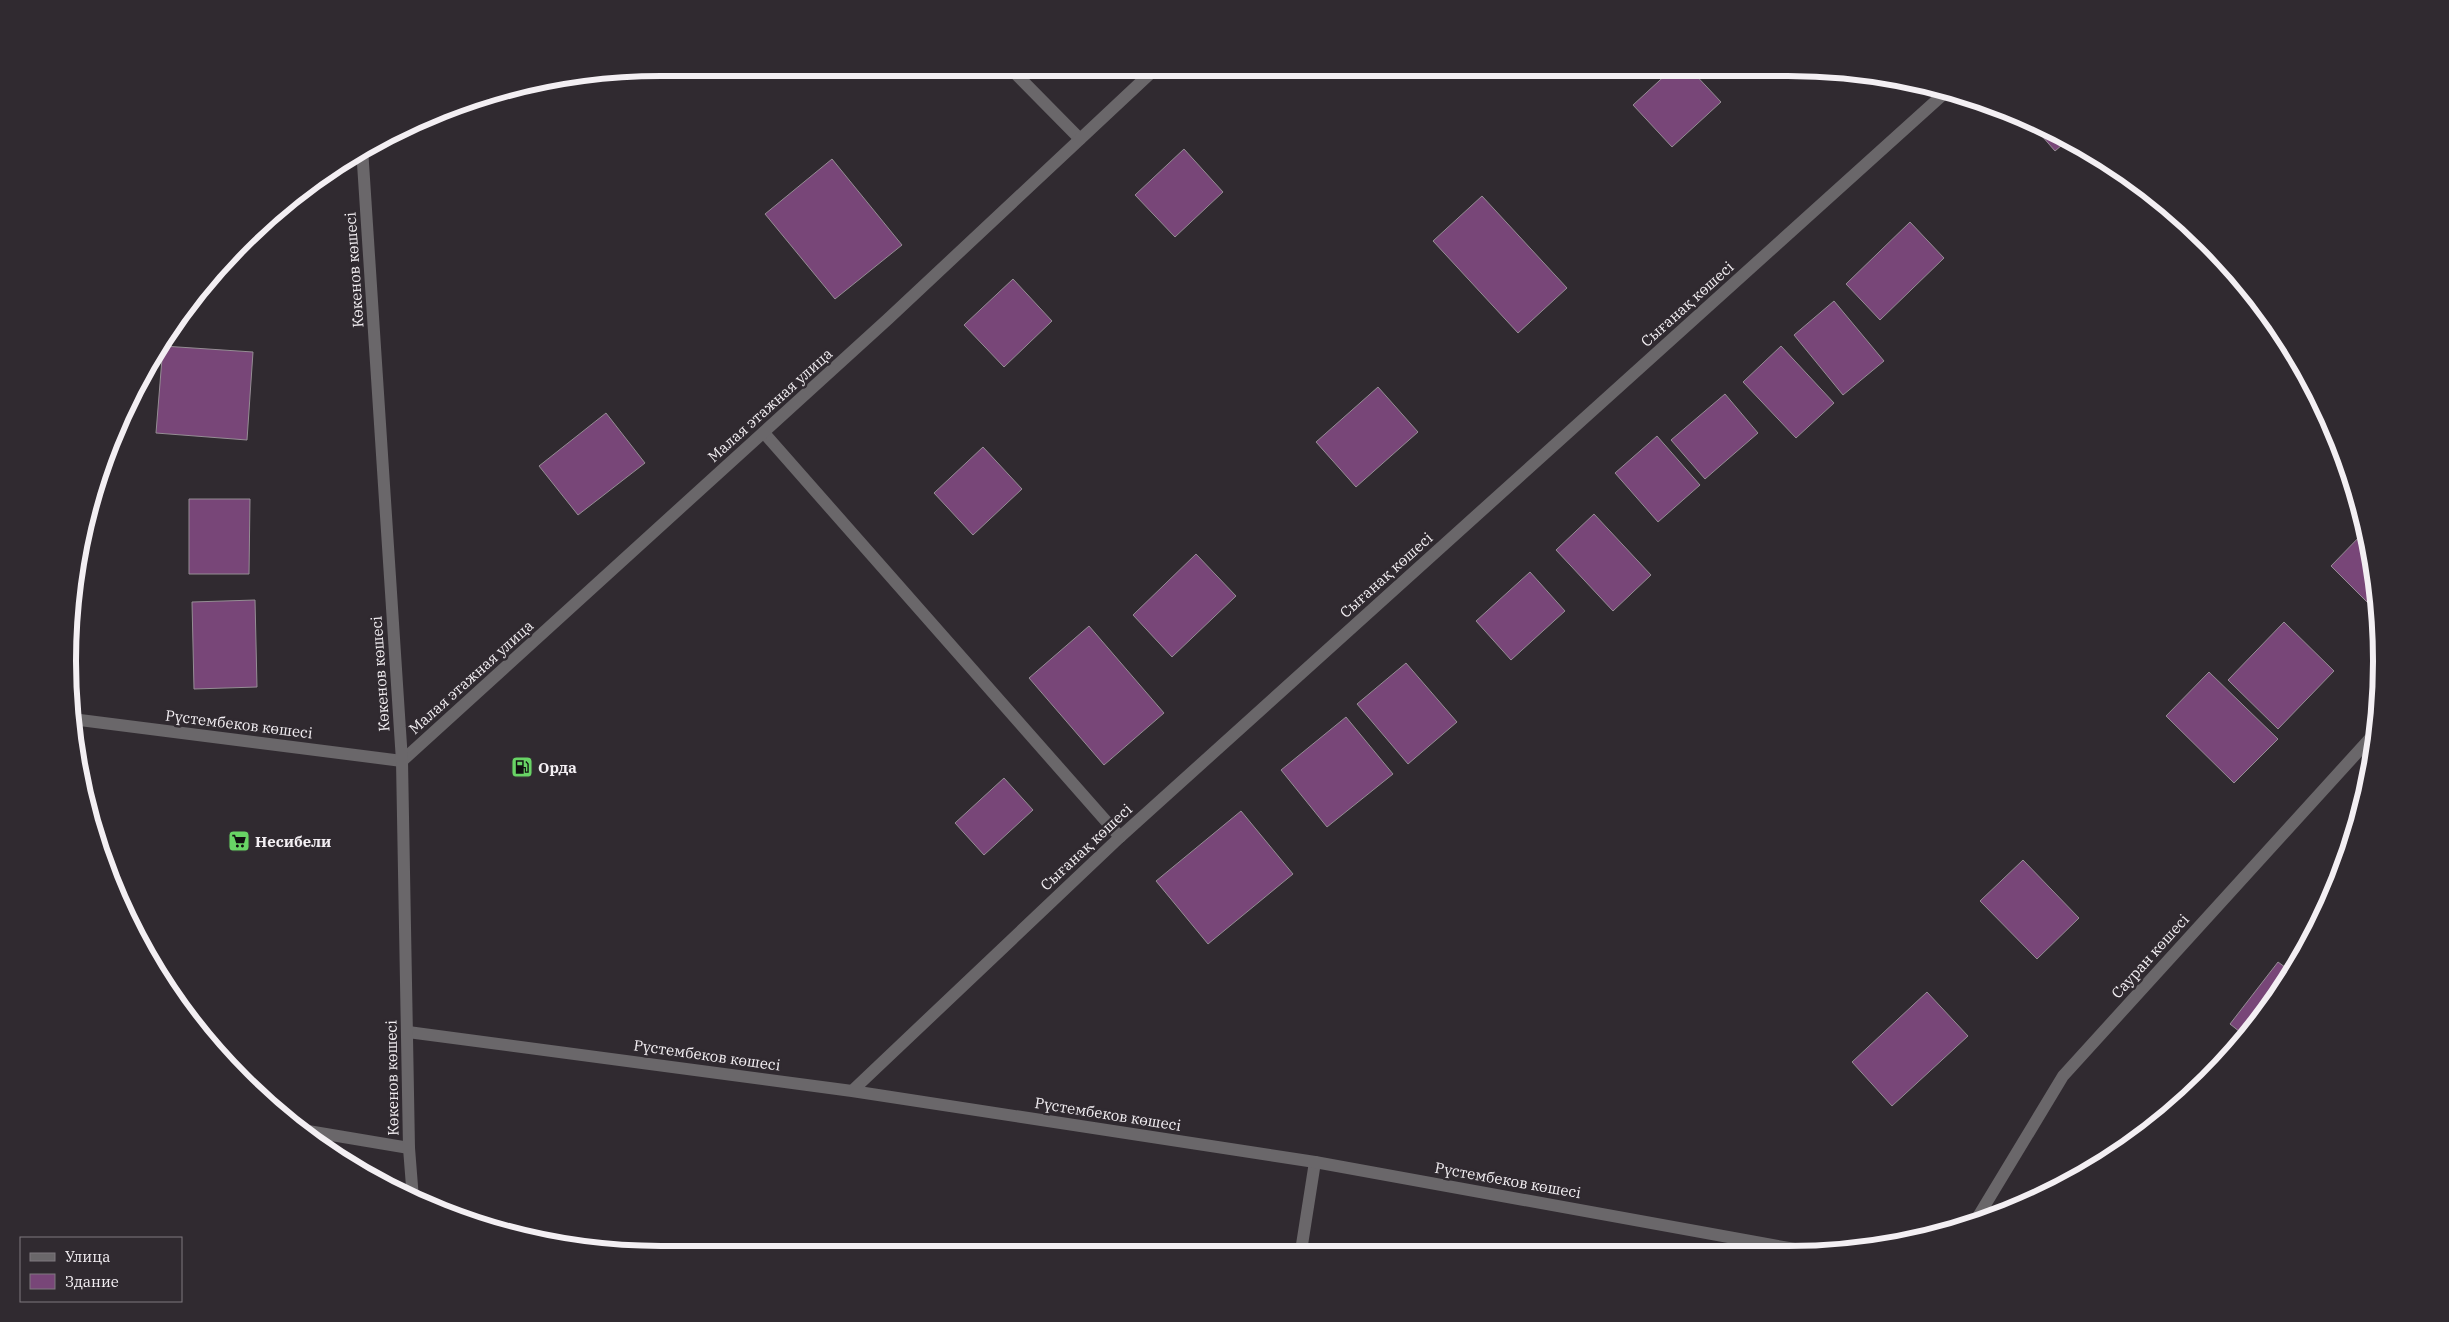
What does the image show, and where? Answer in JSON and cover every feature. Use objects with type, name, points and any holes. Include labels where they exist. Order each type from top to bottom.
[{"type":"street","points":[[1018,76],[1080,139]]},
{"type":"street","name":"Малая этажная улица","points":[[402,761],[764,432],[1147,76]]},
{"type":"street","name":"Сығанақ көшесі","points":[[852,1090],[1120,836],[1941,97]]},
{"type":"street","name":"Көкенов көшесі","points":[[363,159],[402,761],[409,1148],[412,1190]]},
{"type":"street","points":[[764,432],[1120,836]]},
{"type":"street","name":"Рүстембеков көшесі","points":[[80,720],[402,761]]},
{"type":"street","name":"Сауран көшесі","points":[[1980,1213],[2063,1076],[2367,741]]},
{"type":"street","name":"Рүстембеков көшесі","points":[[408,1032],[852,1090],[1315,1162],[1778,1246]]},
{"type":"street","points":[[315,1132],[409,1148]]},
{"type":"street","points":[[1302,1246],[1315,1162]]},
{"type":"building","points":[[1664,76],[1697,76],[1721,102],[1672,147],[1633,105]]},
{"type":"building","points":[[2040,134],[2062,145],[2055,151]]},
{"type":"building","points":[[1184,149],[1223,192],[1175,237],[1135,195]]},
{"type":"building","points":[[832,159],[902,245],[835,299],[765,214]]},
{"type":"building","points":[[1482,196],[1567,288],[1518,333],[1433,241]]},
{"type":"building","points":[[1910,222],[1944,258],[1880,320],[1846,284]]},
{"type":"building","points":[[1013,279],[1052,321],[1004,367],[964,325]]},
{"type":"building","points":[[1834,301],[1884,361],[1843,395],[1794,335]]},
{"type":"building","points":[[169,346],[253,352],[247,440],[156,433],[162,357]]},
{"type":"building","points":[[1781,346],[1834,403],[1796,438],[1743,382]]},
{"type":"building","points":[[1378,387],[1418,432],[1356,487],[1316,442]]},
{"type":"building","points":[[1725,394],[1758,433],[1705,479],[1671,440]]},
{"type":"building","points":[[606,413],[645,463],[578,515],[539,466]]},
{"type":"building","points":[[1657,436],[1700,485],[1658,522],[1615,473]]},
{"type":"building","points":[[983,447],[1022,489],[973,535],[934,493]]},
{"type":"building","points":[[189,499],[250,499],[249,574],[189,574]]},
{"type":"building","points":[[1594,514],[1651,575],[1613,611],[1556,550]]},
{"type":"building","points":[[2359,537],[2370,605],[2331,566]]},
{"type":"building","points":[[1196,554],[1236,596],[1172,657],[1133,615]]},
{"type":"building","points":[[1530,572],[1565,611],[1511,660],[1476,621]]},
{"type":"building","points":[[255,600],[257,687],[194,689],[192,602]]},
{"type":"building","points":[[2284,622],[2334,671],[2278,729],[2228,680]]},
{"type":"building","points":[[1089,626],[1164,713],[1104,765],[1029,678]]},
{"type":"building","points":[[1406,663],[1457,722],[1408,764],[1357,704]]},
{"type":"building","points":[[2209,672],[2278,739],[2234,783],[2166,716]]},
{"type":"building","points":[[1346,717],[1393,774],[1327,827],[1281,770]]},
{"type":"building","points":[[1004,778],[1033,810],[984,855],[955,823]]},
{"type":"building","points":[[1241,811],[1293,874],[1208,944],[1156,881]]},
{"type":"building","points":[[2023,860],[2079,918],[2037,959],[1980,901]]},
{"type":"building","points":[[2278,962],[2285,967],[2240,1032],[2230,1024]]},
{"type":"building","points":[[1927,992],[1968,1036],[1892,1106],[1852,1062]]},
{"type":"place","name":"Орда","points":[[522,767]]},
{"type":"place","name":"Несибели","points":[[239,841]]}]
